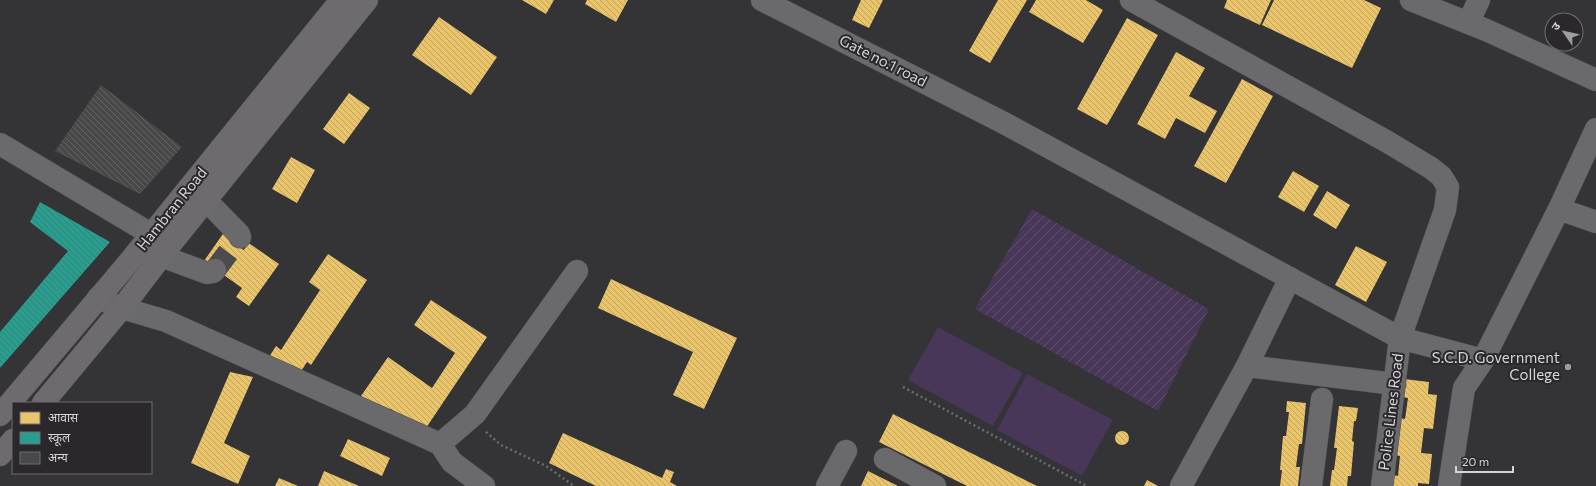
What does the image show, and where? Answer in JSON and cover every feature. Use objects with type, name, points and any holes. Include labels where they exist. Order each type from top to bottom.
[{"type":"main road","name":"Hambran Road","points":[[0,415],[151,234],[341,0]]},
{"type":"main road","name":"Hambran Road","points":[[44,402],[122,308],[161,256],[367,0]]},
{"type":"main road","points":[[0,456],[12,441]]},
{"type":"street","name":"Gate no.1 road","points":[[762,0],[1004,123],[1400,338],[1483,360]]},
{"type":"street","name":"Police Lines Road","points":[[1131,0],[1386,141],[1431,168],[1441,176],[1448,187],[1444,210],[1400,338],[1382,486]]},
{"type":"street","points":[[1410,0],[1468,23],[1596,80]]},
{"type":"street","points":[[1468,23],[1479,0]]},
{"type":"street","points":[[1449,486],[1464,388],[1483,360],[1559,209],[1596,129]]},
{"type":"street","points":[[0,144],[151,234]]},
{"type":"street","points":[[191,185],[239,234],[240,237]]},
{"type":"street","points":[[1559,209],[1596,222]]},
{"type":"street","points":[[161,256],[207,273],[215,270]]},
{"type":"street","points":[[440,444],[475,414],[577,271]]},
{"type":"street","points":[[1181,486],[1247,366],[1290,278]]},
{"type":"street","points":[[98,298],[122,308],[166,321],[440,444],[452,462],[484,486]]},
{"type":"street","points":[[1247,366],[1395,384]]},
{"type":"street","points":[[1312,486],[1322,399]]},
{"type":"street","points":[[827,486],[846,451]]},
{"type":"street","points":[[885,459],[935,486]]},
{"type":"path","points":[[903,388],[1087,486]]},
{"type":"path","points":[[475,414],[485,432],[502,445],[546,466],[574,486]]},
{"type":"shaded area","points":[[1032,209],[1209,309],[1158,411],[975,309]]},
{"type":"shaded area","points":[[938,327],[1023,373],[993,426],[908,380]]},
{"type":"shaded area","points":[[1027,374],[1113,420],[1082,476],[997,430]]},
{"type":"building: आवास","points":[[522,0],[554,0],[546,14]]},
{"type":"building: आवास","points":[[587,0],[628,0],[616,22],[585,4]]},
{"type":"building: आवास","points":[[861,0],[883,0],[869,28],[852,20]]},
{"type":"building: आवास","points":[[998,0],[1027,0],[990,63],[969,51]]},
{"type":"building: आवास","points":[[1036,0],[1086,0],[1103,10],[1083,43],[1029,12]]},
{"type":"building: आवास","points":[[1227,0],[1271,0],[1260,25],[1224,8]]},
{"type":"building: आवास","points":[[1274,0],[1364,0],[1381,8],[1352,68],[1262,25]]},
{"type":"building: आवास","points":[[439,17],[497,57],[471,95],[412,55]]},
{"type":"building: आवास","points":[[1127,18],[1158,35],[1107,125],[1077,109]]},
{"type":"building: आवास","points":[[1176,52],[1205,68],[1189,96],[1217,111],[1205,133],[1176,118],[1165,139],[1137,124]]},
{"type":"building: आवास","points":[[1242,79],[1273,96],[1226,183],[1194,166]]},
{"type":"building: आवास","points":[[349,93],[370,108],[344,144],[323,129]]},
{"type":"building: आवास","points":[[291,157],[315,170],[297,203],[272,189]]},
{"type":"building: आवास","points":[[1293,171],[1319,186],[1304,212],[1278,197]]},
{"type":"building: आवास","points":[[1327,191],[1350,205],[1336,229],[1313,215]]},
{"type":"building: आवास","points":[[227,228],[279,264],[249,306],[236,297],[242,288],[204,261]]},
{"type":"building: आवास","points":[[1356,246],[1387,262],[1366,302],[1335,285]]},
{"type":"building: आवास","points":[[328,254],[367,280],[311,365],[307,362],[298,376],[269,357],[276,346],[281,350],[320,290],[309,282]]},
{"type":"building: आवास","points":[[611,279],[737,338],[704,409],[673,395],[693,352],[598,308]]},
{"type":"building: आवास","points":[[431,300],[487,337],[424,431],[391,409],[388,414],[361,396],[388,357],[432,388],[455,353],[414,325]]},
{"type":"building: आवास","points":[[230,372],[253,377],[224,443],[250,456],[238,484],[191,463]]},
{"type":"building: आवास","points":[[1404,379],[1429,382],[1428,394],[1437,395],[1433,429],[1424,428],[1421,453],[1432,454],[1429,484],[1418,483],[1418,486],[1392,486],[1393,475],[1398,476],[1400,456],[1395,455],[1400,418],[1405,419],[1408,398],[1402,397]]},
{"type":"building: आवास","points":[[1287,401],[1306,403],[1302,444],[1299,444],[1296,467],[1300,467],[1298,486],[1280,486],[1283,436],[1286,436],[1289,412],[1286,412]]},
{"type":"building: आवास","points":[[1339,406],[1358,408],[1356,421],[1354,421],[1351,476],[1348,476],[1347,486],[1330,486],[1337,448],[1334,448]]},
{"type":"building: आवास","points":[[893,414],[1037,486],[967,486],[879,442]]},
{"type":"building: आवास","points":[[1119,431],[1125,431],[1129,435],[1129,441],[1125,445],[1119,445],[1115,441],[1115,435]]},
{"type":"building: आवास","points":[[563,433],[662,478],[666,469],[674,472],[670,482],[677,486],[596,486],[549,463]]},
{"type":"building: आवास","points":[[348,439],[390,458],[382,476],[340,456]]},
{"type":"building: आवास","points":[[324,471],[359,486],[318,486]]},
{"type":"building: आवास","points":[[868,471],[898,486],[861,486]]},
{"type":"building: आवास","points":[[279,478],[298,486],[275,486]]},
{"type":"building: आवास","points":[[1147,480],[1158,486],[1144,486]]},
{"type":"building: स्कूल","points":[[40,202],[110,242],[0,368],[0,332],[68,251],[30,222]]},
{"type":"building: अन्य","points":[[101,85],[182,147],[140,194],[55,151]]},
{"type":"tunnel","points":[[215,270],[240,237]]},
{"type":"place","name":"S.C.D. Government College","points":[[1568,367]]}]
